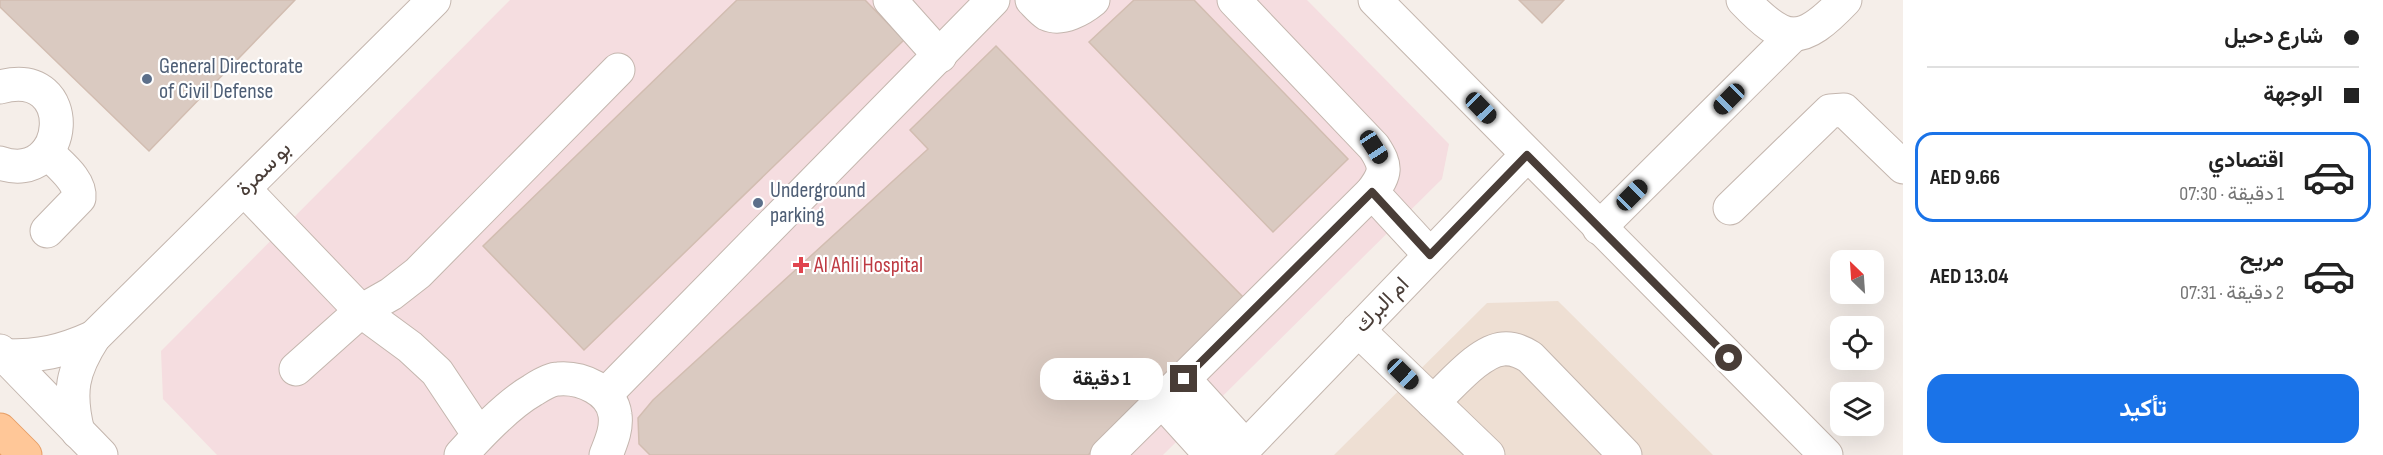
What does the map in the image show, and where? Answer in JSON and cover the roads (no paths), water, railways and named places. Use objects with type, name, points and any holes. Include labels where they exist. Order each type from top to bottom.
[{"type":"main road","points":[[0,430],[25,455]]},
{"type":"street","name":"بو سمرة","points":[[78,432],[72,408],[73,382],[80,358],[94,337],[434,0]]},
{"type":"street","points":[[890,0],[940,56]]},
{"type":"street","points":[[606,394],[993,0]]},
{"type":"street","points":[[1032,0],[1047,14],[1064,15],[1083,8],[1093,0]]},
{"type":"street","points":[[1107,455],[1372,192],[1383,177],[1383,161],[1374,147],[1234,0]]},
{"type":"street","points":[[1375,0],[1826,455]]},
{"type":"street","points":[[1743,0],[1765,23],[1778,32],[1794,34],[1813,30],[1845,0]]},
{"type":"street","points":[[1599,228],[1794,34]]},
{"type":"street","points":[[296,369],[361,311],[391,294],[418,273],[618,70]]},
{"type":"street","points":[[0,87],[14,83],[30,85],[44,93],[54,107],[58,123],[55,138],[47,152],[34,162],[18,166],[0,163]]},
{"type":"street","points":[[1730,208],[1830,111],[1844,110],[1903,166]]},
{"type":"street","points":[[47,152],[80,190],[79,198],[47,231]]},
{"type":"street","name":"ام البرك","points":[[1242,451],[1527,155]]},
{"type":"street","points":[[244,189],[361,311],[410,347],[437,372],[470,445],[532,390],[557,379],[584,382],[606,394],[615,414],[614,437],[606,455]]},
{"type":"street","points":[[1372,192],[1430,255]]},
{"type":"street","points":[[1358,330],[1488,455]]},
{"type":"street","name":"بو سمرة","points":[[2,354],[35,356],[65,350],[94,337]]},
{"type":"street","points":[[1433,402],[1487,354],[1506,348],[1518,351],[1530,357],[1625,455]]},
{"type":"street","points":[[2,354],[101,455]]},
{"type":"street","points":[[1173,390],[1242,451]]},
{"type":"street","points":[[1173,390],[1211,455]]},
{"type":"place","name":"General Directorate of Civil Defense","points":[[147,79]]},
{"type":"place","name":"Underground parking","points":[[758,203]]},
{"type":"place","name":"Al Ahli Hospital","points":[[801,265]]}]
